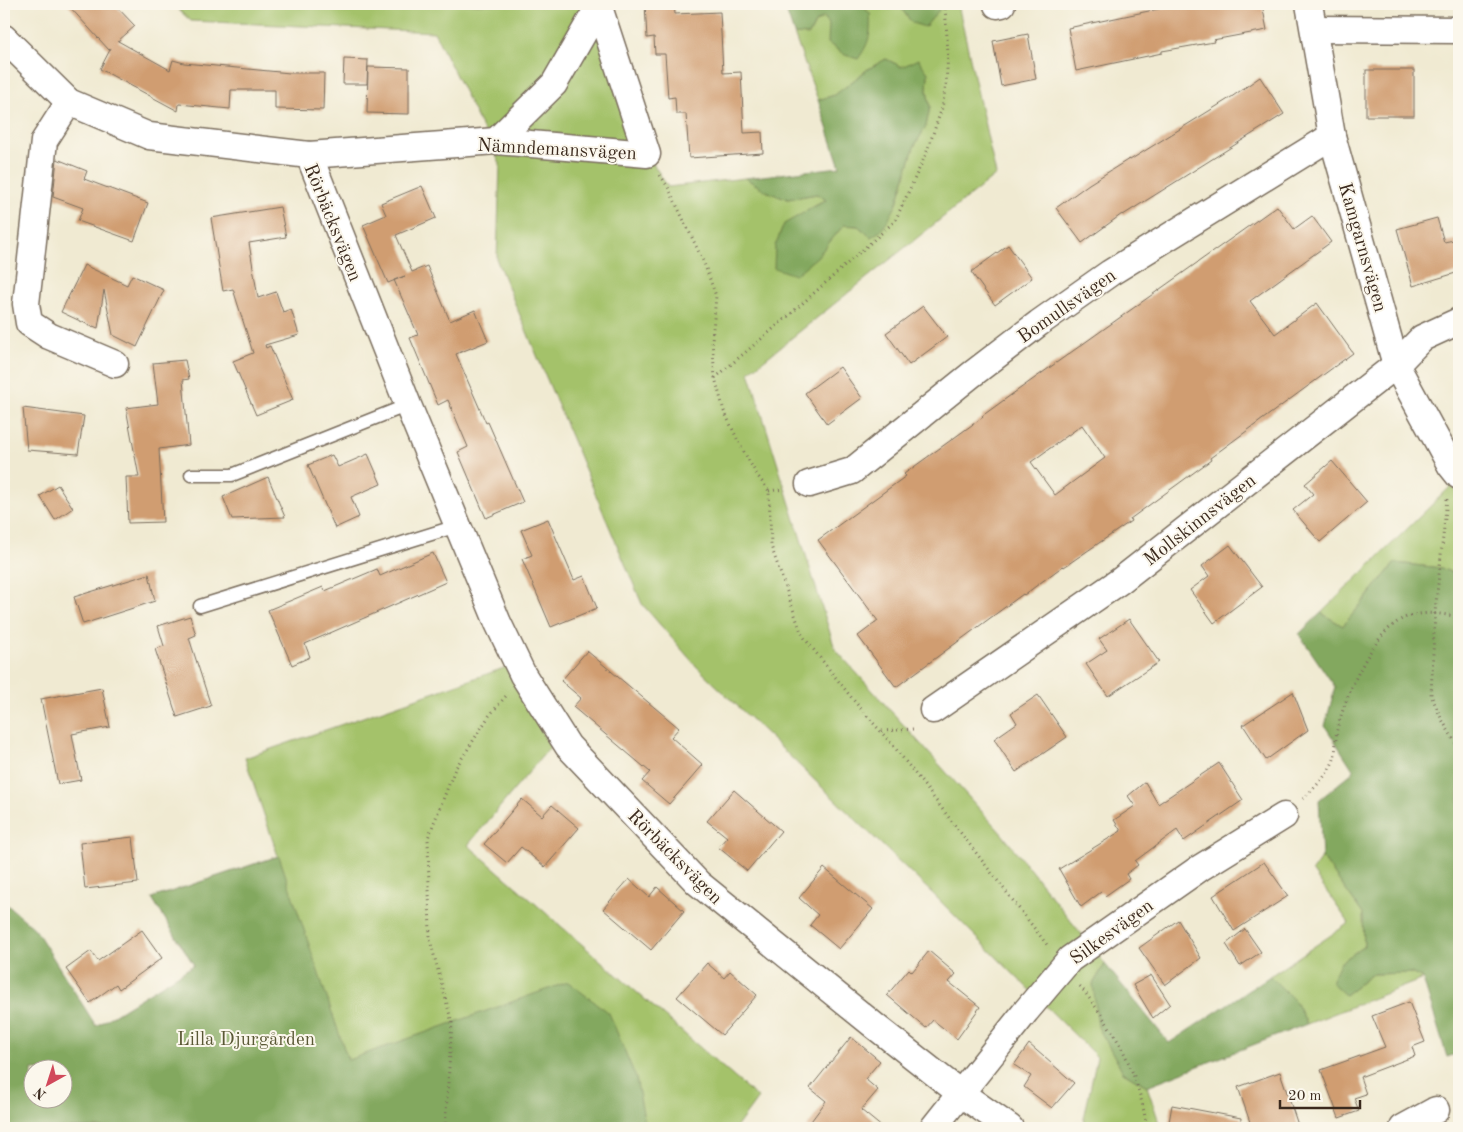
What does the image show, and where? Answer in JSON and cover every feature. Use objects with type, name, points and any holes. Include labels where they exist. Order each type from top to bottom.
[{"type":"street","name":"Kamgarnsvägen","points":[[1309,4],[1332,136],[1396,365],[1455,471]]},
{"type":"street","points":[[496,141],[554,84],[598,5]]},
{"type":"street","name":"Nämndemansvägen","points":[[309,156],[496,141],[647,154],[598,5]]},
{"type":"street","points":[[1314,29],[1459,30]]},
{"type":"street","name":"Rörbäcksvägen","points":[[4,38],[69,102],[149,136],[309,156],[457,526],[523,675],[568,746],[698,883],[960,1093],[1010,1128]]},
{"type":"street","points":[[69,102],[44,141],[26,304],[29,323],[49,336],[115,364]]},
{"type":"street","name":"Bomullsvägen","points":[[809,484],[852,471],[1039,323],[1102,279],[1332,136]]},
{"type":"street","name":"Mollskinnsvägen","points":[[933,710],[1120,581],[1396,365],[1422,338],[1459,321]]},
{"type":"street","name":"Silkesvägen","points":[[933,1128],[1070,959],[1200,868],[1284,816]]},
{"type":"street","points":[[1403,1128],[1436,1110]]},
{"type":"lane","points":[[191,475],[232,475],[408,405]]},
{"type":"lane","points":[[200,606],[457,526]]},
{"type":"path","points":[[715,378],[895,221],[926,154],[942,108],[948,54],[945,4]]},
{"type":"path","points":[[647,154],[668,187],[704,263],[716,296],[712,341],[715,378],[724,411],[740,445],[757,475],[769,491],[771,546],[802,635],[855,702],[896,749],[1092,1002],[1122,1048],[1131,1067],[1139,1091],[1147,1128]]},
{"type":"path","points":[[1455,471],[1436,612],[1431,695],[1441,718],[1459,749]]},
{"type":"path","points":[[1284,816],[1320,783],[1333,763],[1338,730],[1350,689],[1369,653],[1390,627],[1408,616],[1436,612],[1459,617]]},
{"type":"path","points":[[444,1128],[452,1023],[430,940],[428,838],[455,769],[489,716],[523,675]]},
{"type":"green space","points":[[172,4],[598,4],[647,154],[668,187],[745,178],[768,192],[788,199],[817,194],[826,200],[809,209],[817,257],[844,225],[858,226],[871,237],[896,206],[914,147],[926,126],[930,107],[927,91],[928,73],[902,67],[886,59],[868,69],[835,95],[818,100],[794,34],[809,35],[815,23],[824,17],[829,24],[870,13],[859,4],[898,4],[912,23],[939,10],[939,4],[958,4],[996,175],[749,372],[835,649],[1002,834],[1105,964],[1093,984],[1123,1072],[1147,1086],[1158,1119],[1158,1128],[1082,1128],[1097,1057],[933,894],[697,667],[642,604],[497,261],[500,163],[434,32],[191,21]]},
{"type":"green space","points":[[784,4],[859,4],[870,13],[870,27],[869,38],[858,59],[845,55],[828,43],[829,24],[824,17],[815,23],[809,35],[794,34]]},
{"type":"green space","points":[[898,4],[939,4],[939,10],[925,27],[912,23]]},
{"type":"green space","points":[[886,59],[902,67],[918,59],[928,73],[927,91],[930,107],[926,126],[914,147],[896,206],[882,230],[871,237],[858,226],[844,225],[817,257],[795,275],[774,268],[775,246],[784,224],[826,200],[817,194],[788,199],[768,192],[745,178],[840,167],[818,100],[835,95],[868,69]]},
{"type":"green space","points":[[1452,485],[1459,496],[1459,576],[1441,568],[1395,563],[1343,626],[1321,613]]},
{"type":"green space","points":[[1395,563],[1441,568],[1459,576],[1459,1053],[1447,1057],[1423,979],[1411,973],[1372,974],[1345,995],[1331,982],[1340,963],[1364,946],[1363,914],[1322,857],[1319,800],[1354,771],[1325,726],[1335,687],[1299,634],[1321,613],[1343,626]]},
{"type":"green space","points":[[507,667],[550,747],[468,845],[758,1098],[736,1128],[16,1128],[46,1110],[72,1110],[72,1060],[70,1060],[96,1026],[194,965],[152,898],[278,856],[245,758]]},
{"type":"green space","name":"Lilla Djurgården","points":[[279,856],[348,1060],[568,982],[609,1013],[636,1078],[646,1128],[4,1128],[4,902],[35,929],[96,1026],[194,965],[152,898]]},
{"type":"green space","points":[[1322,857],[1363,914],[1364,946],[1340,963],[1345,995],[1372,974],[1411,973],[1423,979],[1307,1024],[1295,1001],[1270,976],[1349,923],[1312,871]]},
{"type":"green space","points":[[1105,964],[1169,1043],[1270,976],[1295,1001],[1307,1024],[1147,1086],[1123,1072],[1098,1027],[1093,984]]},
{"type":"building","points":[[67,4],[114,4],[135,26],[118,41],[170,70],[173,60],[184,63],[290,73],[324,73],[323,110],[275,109],[275,90],[231,90],[230,109],[179,104],[178,111],[100,69],[111,48],[109,50]]},
{"type":"building","points":[[645,4],[674,4],[675,14],[720,12],[723,73],[741,72],[744,133],[762,132],[763,153],[689,158],[686,114],[676,114],[675,97],[668,98],[665,54],[655,54],[654,37],[647,38]]},
{"type":"building","points":[[1182,4],[1262,4],[1267,30],[1213,40],[1214,42],[1162,51],[1162,53],[1076,71],[1068,28]]},
{"type":"building","points":[[1028,34],[1036,79],[1001,86],[993,41]]},
{"type":"building","points":[[344,59],[368,60],[367,84],[343,84]]},
{"type":"building","points":[[368,67],[409,68],[409,114],[367,113]]},
{"type":"building","points":[[1366,70],[1414,70],[1414,116],[1366,116]]},
{"type":"building","points":[[1260,77],[1284,114],[1122,214],[1082,243],[1056,208],[1089,184],[1230,98]]},
{"type":"building","points":[[57,159],[87,171],[84,179],[148,203],[134,241],[78,221],[83,208],[53,197]]},
{"type":"building","points":[[422,186],[436,218],[396,235],[412,272],[427,266],[450,321],[475,310],[488,341],[456,354],[523,502],[486,518],[458,452],[468,447],[448,400],[438,405],[410,338],[418,335],[394,280],[388,283],[363,225],[386,215],[381,203]]},
{"type":"building","points":[[1277,206],[1294,229],[1312,216],[1331,242],[1250,301],[1275,334],[1317,303],[1353,353],[1210,458],[1211,460],[1130,519],[1131,521],[1023,594],[896,687],[858,636],[878,621],[818,540],[906,476],[904,474],[982,416]],"holes":[[[1082,425],[1105,458],[1055,495],[1031,462]]]},
{"type":"building","points":[[280,207],[286,237],[249,243],[258,298],[276,292],[283,312],[291,309],[299,335],[265,345],[266,348],[270,346],[293,400],[256,415],[233,361],[253,353],[233,289],[223,291],[211,218]]},
{"type":"building","points":[[1437,218],[1444,242],[1459,239],[1459,272],[1413,286],[1397,229]]},
{"type":"building","points":[[1008,245],[1032,278],[995,305],[971,272]]},
{"type":"building","points":[[84,265],[127,285],[132,275],[164,290],[137,347],[113,335],[104,290],[98,328],[61,312]]},
{"type":"building","points":[[923,306],[947,337],[909,365],[886,333]]},
{"type":"building","points":[[185,360],[189,379],[183,380],[189,445],[159,449],[163,522],[128,523],[126,477],[139,477],[126,408],[158,404],[153,363]]},
{"type":"building","points":[[840,367],[862,398],[827,424],[805,393]]},
{"type":"building","points":[[23,408],[84,416],[78,454],[27,450]]},
{"type":"building","points":[[368,454],[381,484],[351,497],[359,517],[335,528],[308,465],[332,455],[338,467]]},
{"type":"building","points":[[1332,461],[1367,502],[1320,542],[1293,510],[1313,494],[1305,484]]},
{"type":"building","points":[[268,477],[285,517],[232,519],[223,497]]},
{"type":"building","points":[[58,485],[73,508],[55,520],[40,496]]},
{"type":"building","points":[[548,519],[574,580],[584,576],[597,608],[551,627],[522,559],[532,555],[521,530]]},
{"type":"building","points":[[1230,545],[1262,587],[1214,623],[1190,590],[1209,576],[1202,566]]},
{"type":"building","points":[[433,553],[446,582],[305,644],[310,657],[292,665],[268,610],[323,587],[325,591],[377,569],[380,576]]},
{"type":"building","points":[[149,574],[155,601],[83,624],[74,597]]},
{"type":"building","points":[[190,616],[196,635],[189,638],[211,706],[177,717],[155,649],[164,646],[158,626]]},
{"type":"building","points":[[1129,619],[1159,662],[1108,696],[1086,664],[1107,650],[1099,639]]},
{"type":"building","points":[[587,651],[679,728],[671,737],[703,765],[669,804],[642,781],[650,772],[573,707],[581,698],[561,681]]},
{"type":"building","points":[[102,688],[110,727],[72,734],[81,780],[58,784],[41,699]]},
{"type":"building","points":[[1293,692],[1308,730],[1266,760],[1243,725]]},
{"type":"building","points":[[1038,695],[1067,737],[1016,772],[994,739],[1017,723],[1011,713]]},
{"type":"building","points":[[1219,763],[1243,800],[1184,841],[1177,830],[1135,861],[1138,865],[1126,874],[1129,879],[1105,896],[1101,892],[1081,907],[1059,869],[1121,831],[1114,820],[1135,806],[1128,796],[1145,782],[1158,804]]},
{"type":"building","points":[[734,790],[781,831],[747,871],[718,847],[727,837],[707,821]]},
{"type":"building","points":[[522,799],[542,816],[552,805],[579,828],[545,867],[521,847],[507,863],[484,844]]},
{"type":"building","points":[[133,837],[138,883],[85,889],[80,843]]},
{"type":"building","points":[[1264,862],[1288,896],[1234,931],[1213,896]]},
{"type":"building","points":[[824,868],[873,909],[839,949],[810,925],[818,915],[799,898]]},
{"type":"building","points":[[629,879],[649,897],[657,887],[684,911],[651,950],[603,909]]},
{"type":"building","points":[[1178,920],[1201,958],[1165,985],[1139,948]]},
{"type":"building","points":[[1245,929],[1261,952],[1240,966],[1226,944]]},
{"type":"building","points":[[142,930],[162,958],[119,989],[116,984],[90,1003],[66,969],[91,951],[98,961]]},
{"type":"building","points":[[929,951],[956,974],[949,982],[980,1007],[957,1039],[933,1020],[926,1028],[887,995],[909,969],[912,972]]},
{"type":"building","points":[[707,963],[724,978],[730,971],[757,995],[722,1035],[677,997]]},
{"type":"building","points":[[1151,975],[1170,1004],[1153,1018],[1133,985]]},
{"type":"building","points":[[1409,1002],[1425,1042],[1412,1047],[1415,1056],[1360,1077],[1366,1094],[1354,1098],[1359,1111],[1339,1118],[1321,1070],[1385,1047],[1372,1016]]},
{"type":"building","points":[[851,1037],[880,1061],[865,1079],[878,1090],[861,1110],[883,1128],[806,1128],[826,1101],[810,1088]]},
{"type":"building","points":[[1029,1044],[1074,1083],[1052,1108],[1024,1087],[1031,1076],[1014,1065]]},
{"type":"building","points":[[1280,1072],[1299,1128],[1252,1128],[1238,1087]]},
{"type":"building","points":[[1172,1105],[1241,1118],[1240,1128],[1168,1128]]}]
